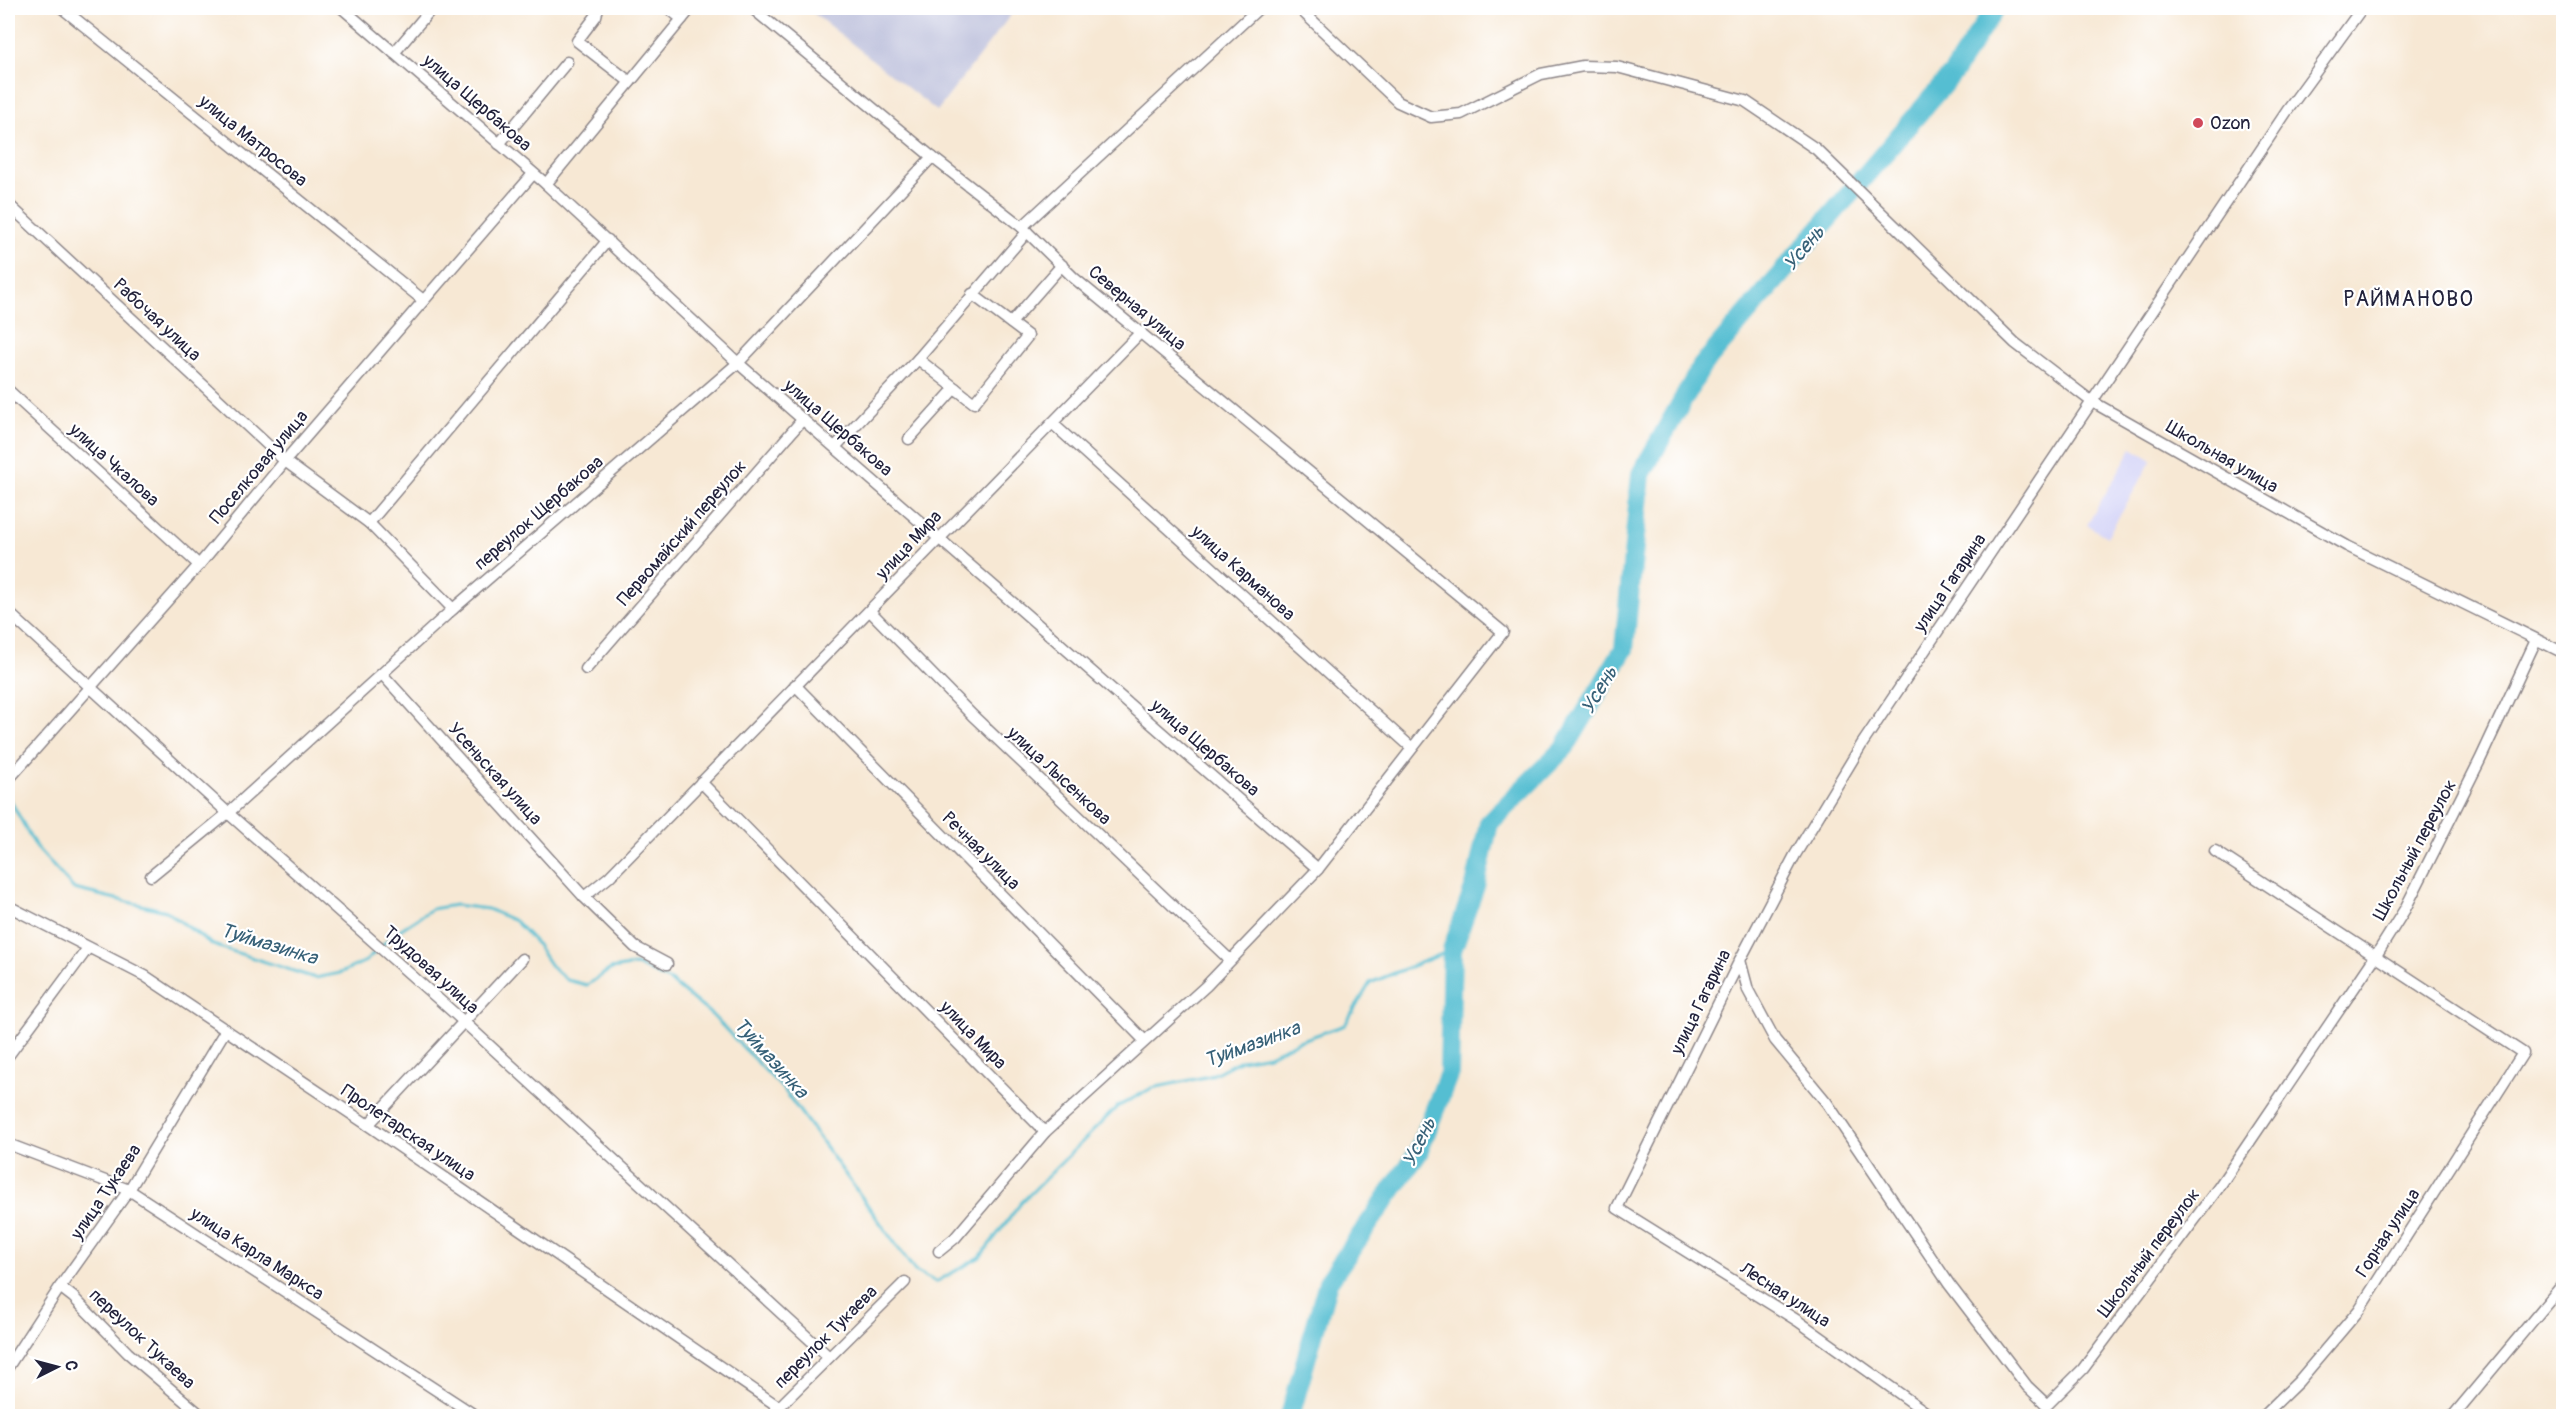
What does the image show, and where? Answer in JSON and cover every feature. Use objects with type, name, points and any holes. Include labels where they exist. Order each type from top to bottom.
[{"type":"street","name":"улица Матросова","points":[[62,8],[423,300]]},
{"type":"street","points":[[394,52],[432,8]]},
{"type":"street","points":[[598,8],[596,16],[577,41],[630,82]]},
{"type":"street","points":[[668,8],[682,19]]},
{"type":"street","points":[[546,184],[692,8]]},
{"type":"street","name":"Северная улица","points":[[752,8],[1024,229],[1062,265],[1141,332],[1503,632],[1412,748]]},
{"type":"street","points":[[835,447],[918,359],[1024,229],[1259,8]]},
{"type":"street","name":"Школьная улица","points":[[1299,8],[1398,102],[1431,117],[1461,114],[1541,74],[1583,66],[1617,68],[1745,100],[1816,149],[2015,343],[2091,401],[2347,546],[2564,653]]},
{"type":"street","name":"улица Гагарина","points":[[1617,1208],[1740,960],[1795,855],[1862,744],[2287,111],[2362,8]]},
{"type":"street","name":"улица Щербакова","points":[[346,9],[546,184],[738,363],[1318,869]]},
{"type":"street","points":[[499,144],[567,62]]},
{"type":"street","name":"переулок Щербакова","points":[[151,876],[228,813],[453,609],[738,363],[932,156]]},
{"type":"street","name":"Поселковая улица","points":[[9,776],[199,565],[285,460],[533,174]]},
{"type":"street","name":"Рабочая улица","points":[[8,204],[285,460],[369,523],[453,609]]},
{"type":"street","points":[[369,523],[608,240]]},
{"type":"street","points":[[1011,323],[1062,265]]},
{"type":"street","points":[[918,359],[974,403],[1028,336],[972,294]]},
{"type":"street","name":"улица Мира","points":[[584,897],[609,877],[870,611],[938,537],[1141,332]]},
{"type":"street","points":[[909,440],[955,388]]},
{"type":"street","name":"улица Чкалова","points":[[8,390],[199,565]]},
{"type":"street","name":"Первомайский переулок","points":[[586,669],[803,419]]},
{"type":"street","name":"улица Карманова","points":[[1052,423],[1412,748]]},
{"type":"street","name":"улица Лысенкова","points":[[870,611],[972,715],[1230,960]]},
{"type":"street","name":"Трудовая улица","points":[[8,612],[228,813],[464,1022],[829,1357]]},
{"type":"street","name":"Школьный переулок","points":[[1740,960],[1748,990],[1774,1041],[1827,1103],[1949,1284],[2027,1386],[2047,1405],[2083,1369],[2218,1187],[2375,957],[2405,909],[2480,760],[2536,640]]},
{"type":"street","name":"Усеньская улица","points":[[382,674],[584,897],[635,947],[667,964]]},
{"type":"street","name":"Речная улица","points":[[795,685],[1144,1040]]},
{"type":"street","points":[[939,1251],[955,1238],[1045,1132],[1206,986],[1318,869],[1412,748]]},
{"type":"street","name":"улица Мира","points":[[701,782],[1045,1132]]},
{"type":"street","points":[[2215,851],[2375,957]]},
{"type":"street","name":"Пролетарская улица","points":[[8,906],[145,976],[368,1125],[779,1407]]},
{"type":"street","points":[[8,1056],[88,948]]},
{"type":"street","name":"Горная улица","points":[[2263,1416],[2298,1382],[2359,1310],[2523,1053],[2375,957]]},
{"type":"street","points":[[368,1125],[522,959]]},
{"type":"street","name":"улица Тукаева","points":[[8,1366],[60,1287],[129,1190],[225,1031]]},
{"type":"street","name":"улица Карла Маркса","points":[[8,1144],[129,1190],[476,1416]]},
{"type":"street","name":"Лесная улица","points":[[1617,1208],[1793,1318],[1931,1416]]},
{"type":"street","name":"переулок Тукаева","points":[[770,1416],[905,1282]]},
{"type":"street","points":[[2452,1416],[2564,1283]]},
{"type":"street","name":"переулок Тукаева","points":[[60,1287],[73,1297],[128,1353],[202,1416]]},
{"type":"shaded area","points":[[807,8],[1016,8],[937,111]]},
{"type":"shaded area","points":[[2132,448],[2152,460],[2107,537],[2087,525]]},
{"type":"waterway","name":"Усень","points":[[1290,1416],[1328,1282],[1418,1153],[1449,1073],[1452,950],[1475,886],[1489,823],[1565,747],[1624,649],[1641,474],[1702,366],[1953,73],[1995,8]]},
{"type":"waterway","name":"Туймазинка","points":[[8,796],[36,847],[74,889],[166,911],[213,945],[315,978],[340,973],[366,961],[395,933],[432,909],[455,905],[488,909],[515,921],[535,942],[551,966],[567,980],[587,985],[611,969],[636,965],[670,981],[712,1015],[785,1091],[915,1271],[936,1282],[980,1257],[1021,1203],[1117,1107],[1152,1088],[1210,1076],[1241,1060],[1269,1055],[1299,1041],[1345,1025],[1370,983],[1452,950]]},
{"type":"place","name":"Ozon","points":[[2198,123]]},
{"type":"district","name":"РАЙМАНОВО","points":[[2409,299]]}]
